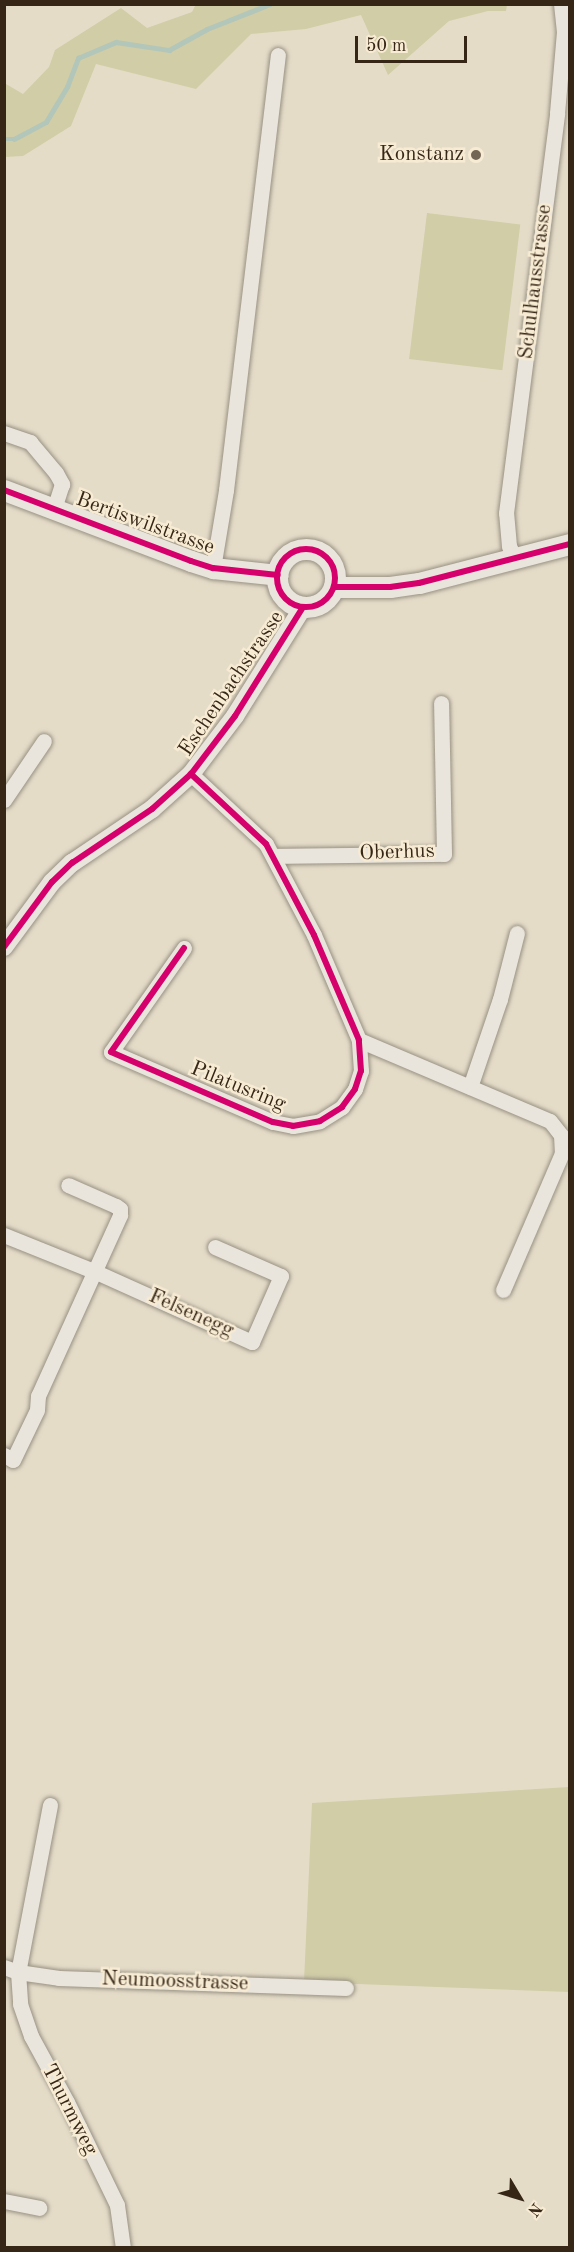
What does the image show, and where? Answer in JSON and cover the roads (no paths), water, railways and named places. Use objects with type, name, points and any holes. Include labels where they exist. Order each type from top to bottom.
[{"type":"main road","name":"Bertiswilstrasse","points":[[4,490],[213,568],[278,575]]},
{"type":"main road","points":[[334,587],[405,585],[570,544]]},
{"type":"main road","points":[[304,549],[312,550],[320,553],[331,564],[335,579],[334,587],[322,603],[303,607],[284,597],[278,575],[283,561],[289,555],[304,549]]},
{"type":"street","name":"Schulhausstrasse","points":[[515,558],[509,546],[506,513],[557,113],[564,32],[561,4]]},
{"type":"street","points":[[213,568],[227,478],[278,55]]},
{"type":"street","points":[[4,433],[30,442],[56,473],[62,484],[54,509]]},
{"type":"street","name":"Eschenbachstrasse","points":[[4,948],[34,904],[72,863],[152,809],[191,774],[235,716],[303,607]]},
{"type":"street","name":"Oberhus","points":[[274,856],[444,854],[441,703]]},
{"type":"street","points":[[4,800],[44,741]]},
{"type":"street","name":"Pilatusring","points":[[184,948],[111,1052],[273,1122],[293,1126],[320,1121],[342,1107],[356,1089],[361,1071],[359,1040],[314,935],[274,856],[233,812],[191,774]]},
{"type":"street","points":[[470,1087],[500,999],[517,933]]},
{"type":"street","points":[[359,1040],[550,1121],[561,1135],[562,1153],[503,1290]]},
{"type":"street","points":[[4,1455],[13,1460],[38,1410],[38,1396],[96,1272],[120,1209],[69,1185]]},
{"type":"street","name":"Felsenegg","points":[[4,1235],[96,1272],[252,1342],[281,1275],[214,1247]]},
{"type":"street","name":"Thurmweg","points":[[50,1805],[11,1970],[31,2036],[67,2102],[117,2205],[123,2247]]},
{"type":"street","name":"Neumoosstrasse","points":[[11,1970],[59,1978],[346,1988]]},
{"type":"street","points":[[4,2202],[39,2208]]},
{"type":"waterway","points":[[4,139],[14,139],[46,122],[67,87],[78,58],[116,42],[169,50],[207,29],[270,4]]},
{"type":"place","name":"Konstanz","points":[[476,155]]}]
